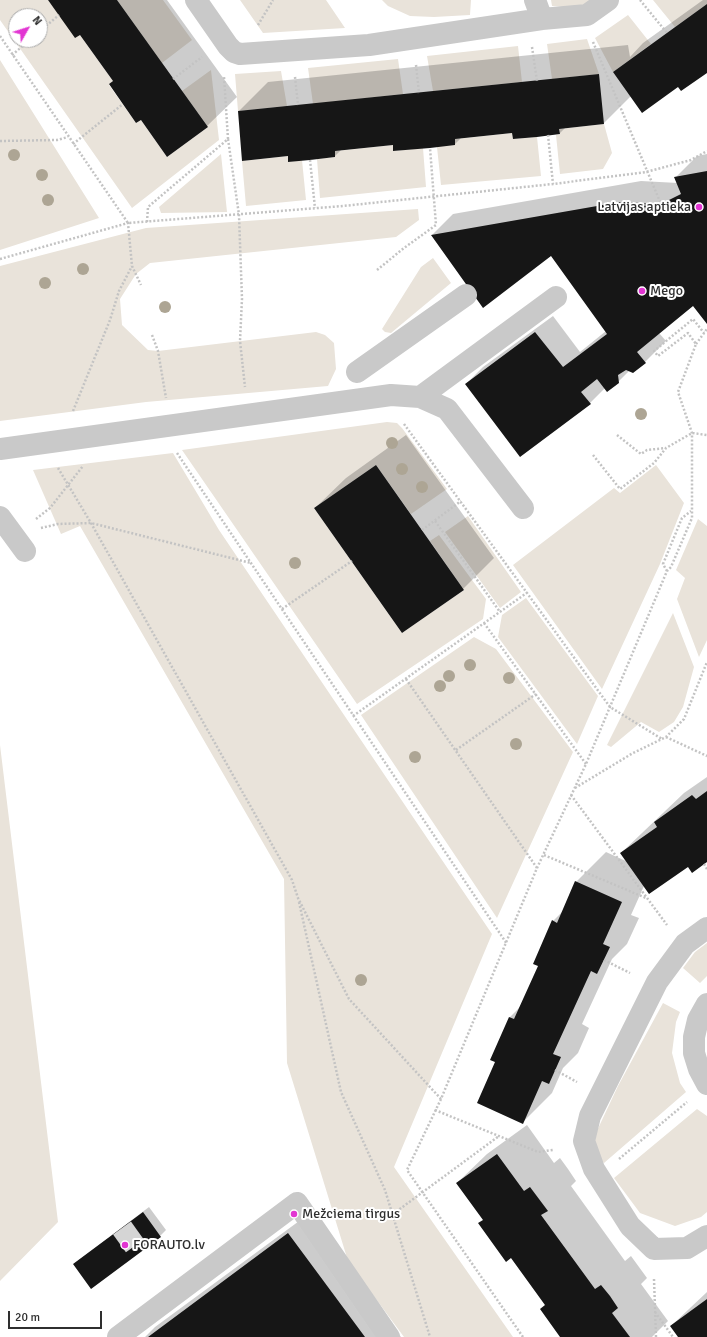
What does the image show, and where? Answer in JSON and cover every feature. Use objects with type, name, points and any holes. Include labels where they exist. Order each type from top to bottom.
[{"type":"street","points":[[196,0],[228,46],[234,52],[240,54],[369,45],[538,10],[587,15],[608,0]]},
{"type":"street","points":[[357,372],[466,295]]},
{"type":"street","points":[[420,397],[556,297]]},
{"type":"street","points":[[0,449],[391,395],[420,397],[447,409],[523,508]]},
{"type":"street","points":[[0,517],[19,543]]},
{"type":"street","points":[[707,928],[685,944],[657,982],[590,1116],[584,1141],[594,1169],[630,1226],[654,1249],[687,1248],[707,1236]]},
{"type":"street","points":[[707,1004],[698,1020],[694,1036],[694,1053],[698,1069],[707,1084]]},
{"type":"street","points":[[118,1337],[297,1203],[389,1337]]},
{"type":"path","points":[[640,0],[667,33]]},
{"type":"path","points":[[587,15],[590,37],[646,172],[661,204]]},
{"type":"path","points":[[48,25],[59,16]]},
{"type":"path","points":[[0,36],[128,223],[132,266],[141,285]]},
{"type":"path","points":[[532,45],[537,81]]},
{"type":"path","points":[[12,55],[20,48]]},
{"type":"path","points":[[173,79],[207,53]]},
{"type":"path","points":[[415,58],[420,93]]},
{"type":"path","points":[[294,71],[298,105]]},
{"type":"path","points":[[224,74],[228,139],[239,215],[242,299],[240,341],[245,393]]},
{"type":"path","points":[[73,144],[123,104]]},
{"type":"path","points":[[548,135],[553,184]]},
{"type":"path","points":[[0,141],[56,140],[68,137]]},
{"type":"path","points":[[147,222],[148,207],[228,139]]},
{"type":"path","points":[[377,270],[436,225],[430,148]]},
{"type":"path","points":[[0,259],[128,223],[435,198],[553,184],[646,172],[691,160],[707,151]]},
{"type":"path","points":[[310,160],[315,208]]},
{"type":"path","points":[[69,416],[73,412],[107,327],[119,291],[132,266]]},
{"type":"path","points":[[696,344],[688,333],[658,356],[654,351],[693,319],[704,333]]},
{"type":"path","points":[[523,1337],[406,1170],[441,1099],[507,944],[537,868],[586,764],[667,571],[671,568],[692,518],[692,433],[678,392],[696,344],[707,329]]},
{"type":"path","points":[[152,335],[158,351],[171,425],[173,448],[507,944]]},
{"type":"path","points":[[401,422],[404,424],[528,592],[610,707],[662,739]]},
{"type":"path","points":[[593,455],[620,489],[654,463],[666,448],[692,433],[707,435]]},
{"type":"path","points":[[617,436],[642,454],[647,450],[666,448]]},
{"type":"path","points":[[19,543],[50,508],[87,460]]},
{"type":"path","points":[[57,466],[91,523],[288,873],[298,898],[350,999],[441,1099]]},
{"type":"path","points":[[422,530],[461,501]]},
{"type":"path","points":[[667,571],[663,564],[682,518],[691,511]]},
{"type":"path","points":[[435,521],[500,612]]},
{"type":"path","points":[[19,543],[58,524],[91,523],[251,564]]},
{"type":"path","points":[[282,609],[352,561]]},
{"type":"path","points":[[353,716],[528,592]]},
{"type":"path","points":[[484,623],[586,764]]},
{"type":"path","points":[[574,788],[633,753],[666,737],[684,719],[707,662]]},
{"type":"path","points":[[406,678],[537,868]]},
{"type":"path","points":[[456,750],[536,694]]},
{"type":"path","points":[[666,737],[707,756]]},
{"type":"path","points":[[571,795],[671,931]]},
{"type":"path","points":[[544,854],[648,898]]},
{"type":"path","points":[[704,864],[707,869]]},
{"type":"path","points":[[298,898],[341,1092],[385,1190],[430,1337]]},
{"type":"path","points":[[604,960],[636,975]]},
{"type":"path","points":[[555,1070],[580,1083]]},
{"type":"path","points":[[599,1176],[689,1101]]},
{"type":"path","points":[[436,1110],[538,1152],[553,1150]]},
{"type":"path","points":[[393,1214],[499,1136]]},
{"type":"path","points":[[654,1280],[656,1337]]},
{"type":"path","points":[[655,1312],[673,1337]]},
{"type":"shaded area","points":[[0,0],[48,0],[80,35],[113,81],[109,85],[136,123],[141,120],[167,157],[208,127],[182,91],[211,70],[219,140],[132,208],[20,48],[48,48],[48,8],[8,8],[8,31],[0,20]]},
{"type":"shaded area","points":[[117,0],[163,0],[192,40],[162,63]]},
{"type":"shaded area","points":[[240,0],[326,0],[345,28],[263,33]]},
{"type":"shaded area","points":[[382,0],[471,0],[470,15],[434,17],[410,16],[388,6]]},
{"type":"shaded area","points":[[551,0],[591,0],[579,8],[552,6]]},
{"type":"shaded area","points":[[653,0],[707,0],[707,4],[675,27]]},
{"type":"shaded area","points":[[628,15],[651,44],[613,72],[595,38]]},
{"type":"shaded area","points":[[587,39],[599,74],[552,79],[547,44]]},
{"type":"shaded area","points":[[518,46],[522,82],[433,91],[427,56]]},
{"type":"shaded area","points":[[398,59],[403,94],[313,104],[308,68]]},
{"type":"shaded area","points":[[0,60],[99,218],[0,250]]},
{"type":"shaded area","points":[[281,71],[287,106],[238,111],[235,74]]},
{"type":"shaded area","points":[[604,124],[612,153],[603,169],[560,174],[556,135],[560,134],[559,129]]},
{"type":"shaded area","points":[[512,133],[513,139],[537,137],[541,176],[441,185],[437,147],[455,139]]},
{"type":"shaded area","points":[[393,145],[394,151],[423,148],[426,187],[320,198],[317,159],[335,157],[335,151]]},
{"type":"shaded area","points":[[221,154],[227,212],[161,213],[159,207]]},
{"type":"shaded area","points":[[288,156],[288,162],[302,160],[306,200],[246,206],[242,161]]},
{"type":"shaded area","points":[[418,209],[419,220],[396,237],[150,263],[136,274],[120,299],[122,325],[148,350],[158,351],[316,332],[325,335],[334,343],[336,369],[328,386],[146,402],[0,421],[0,266],[146,228]]},
{"type":"shaded area","points":[[433,258],[451,283],[391,333],[385,332],[382,329],[421,267]]},
{"type":"shaded area","points":[[387,422],[397,423],[402,428],[447,489],[411,514],[376,465],[314,508],[402,633],[464,590],[430,541],[439,535],[486,599],[483,619],[357,704],[182,450]]},
{"type":"shaded area","points":[[173,453],[219,530],[492,934],[394,1167],[513,1337],[404,1337],[348,1261],[287,1063],[284,879],[80,526],[61,534],[33,470]]},
{"type":"shaded area","points":[[656,465],[684,503],[660,564],[602,689],[513,565],[614,488],[620,493]]},
{"type":"shaded area","points":[[468,516],[521,592],[500,608],[445,532]]},
{"type":"shaded area","points":[[698,519],[707,526],[707,640],[699,657],[677,599],[685,578],[676,570]]},
{"type":"shaded area","points":[[526,598],[598,696],[577,744],[498,637],[502,615]]},
{"type":"shaded area","points":[[673,613],[694,667],[683,707],[674,722],[659,732],[641,722],[611,747],[607,745]]},
{"type":"shaded area","points":[[474,637],[496,649],[573,752],[497,918],[361,715]]},
{"type":"shaded area","points":[[0,745],[58,1222],[0,1281]]},
{"type":"shaded area","points":[[707,943],[707,976],[700,983],[683,968],[695,952]]},
{"type":"shaded area","points":[[663,1003],[680,1012],[676,1022],[672,1053],[680,1083],[686,1092],[604,1163],[599,1158],[594,1137],[618,1086]]},
{"type":"shaded area","points":[[697,1109],[707,1116],[707,1212],[701,1217],[675,1226],[640,1213],[614,1178]]},
{"type":"building","points":[[48,0],[117,0],[208,127],[167,157],[141,120],[136,123],[109,84],[113,81],[80,35],[75,38]]},
{"type":"building","points":[[707,4],[707,73],[681,91],[678,87],[642,113],[613,72]]},
{"type":"building","points":[[599,74],[604,124],[559,129],[560,134],[537,137],[513,139],[512,133],[455,139],[455,145],[430,148],[393,151],[393,145],[335,151],[335,157],[310,160],[288,162],[288,156],[242,161],[238,111]]},
{"type":"building","name":"Mego","points":[[707,171],[707,324],[693,306],[637,352],[646,363],[633,373],[626,370],[618,375],[619,383],[607,392],[597,379],[581,392],[591,404],[520,457],[465,384],[535,332],[563,367],[607,334],[551,256],[483,308],[431,235],[620,202],[661,204],[681,194],[674,177]]},
{"type":"building","points":[[376,465],[464,590],[402,633],[314,508]]},
{"type":"building","points":[[707,791],[707,862],[692,873],[688,867],[649,894],[620,853],[657,827],[654,822],[692,795],[696,799]]},
{"type":"building","points":[[575,881],[622,902],[603,944],[610,947],[597,974],[591,971],[553,1054],[561,1057],[549,1084],[542,1081],[523,1124],[477,1103],[495,1062],[490,1060],[509,1017],[514,1019],[538,966],[533,964],[552,920],[557,923]]},
{"type":"building","points":[[497,1154],[524,1191],[530,1187],[548,1211],[541,1215],[595,1289],[601,1285],[610,1296],[618,1308],[612,1313],[630,1337],[560,1337],[540,1309],[545,1305],[511,1258],[506,1262],[478,1223],[483,1220],[456,1183]]},
{"type":"building","name":"FORAUTO.lv","points":[[143,1212],[161,1237],[91,1289],[73,1264]]},
{"type":"building","points":[[288,1233],[365,1337],[148,1337]]},
{"type":"building","points":[[707,1299],[707,1337],[678,1337],[670,1326]]},
{"type":"tunnel","points":[[122,1228],[140,1253]]},
{"type":"place","name":"Latvijas aptieka","points":[[699,207]]},
{"type":"place","name":"Mego","points":[[642,291]]},
{"type":"place","name":"Mežciema tirgus","points":[[294,1214]]},
{"type":"place","name":"FORAUTO.lv","points":[[125,1245]]}]
